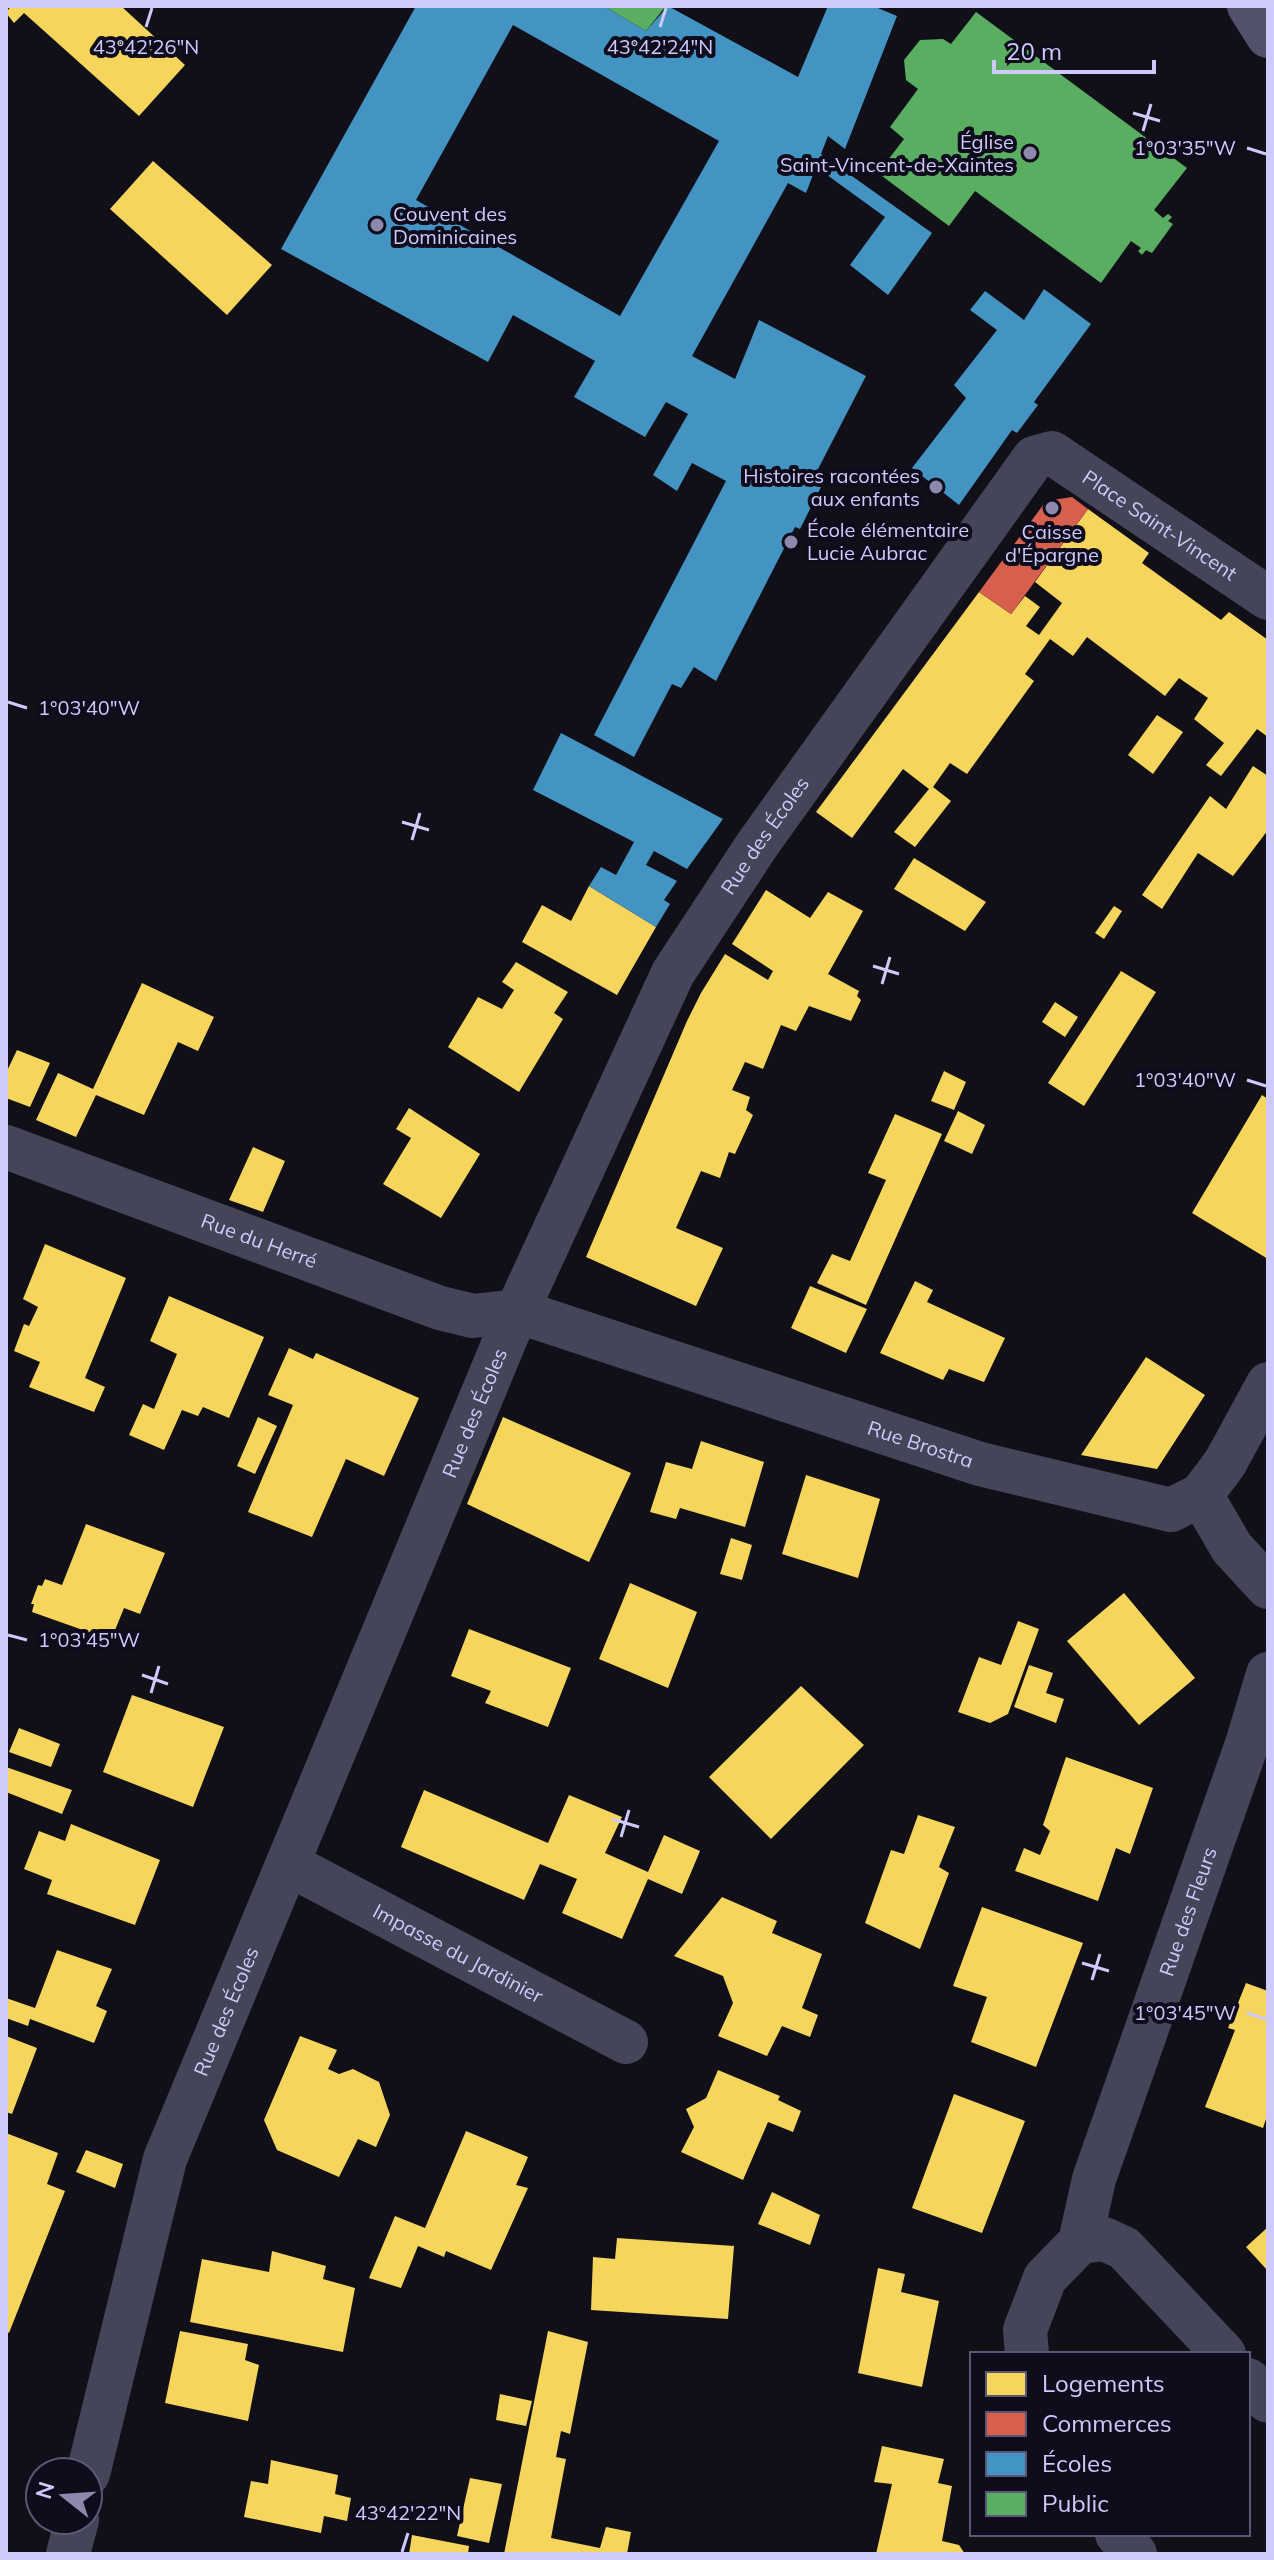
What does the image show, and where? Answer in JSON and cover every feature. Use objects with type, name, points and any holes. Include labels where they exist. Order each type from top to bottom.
[{"type":"main road","points":[[1249,6],[1268,36]]},
{"type":"street","name":"Place Saint-Vincent","points":[[1052,453],[1268,598]]},
{"type":"street","name":"Rue des Écoles","points":[[92,2456],[165,2159],[517,1311],[673,973],[757,845],[1034,458],[1052,453]]},
{"type":"street","name":"Rue du Herré","points":[[6,1147],[440,1308],[473,1316],[517,1311]]},
{"type":"street","name":"Rue Brostra","points":[[517,1311],[980,1464],[1171,1510],[1201,1495]]},
{"type":"street","points":[[1268,1384],[1225,1463],[1201,1495],[1232,1548],[1268,1587]]},
{"type":"street","name":"Rue des Fleurs","points":[[1080,2242],[1094,2179],[1247,1744],[1268,1674]]},
{"type":"street","name":"Impasse du Jardinier","points":[[288,1864],[626,2042]]},
{"type":"street","points":[[1027,2352],[1025,2330],[1045,2278],[1080,2242],[1104,2239],[1124,2248],[1222,2352]]},
{"type":"street","points":[[1250,2382],[1268,2401]]},
{"type":"street","points":[[1119,2536],[1135,2554]]},
{"type":"building: Logements","points":[[11,6],[121,6],[185,65],[139,116],[24,13],[14,23],[6,13]]},
{"type":"building: Logements","points":[[153,161],[272,265],[227,315],[110,209]]},
{"type":"building: Logements","points":[[1088,509],[1149,553],[1142,563],[1221,620],[1229,612],[1268,640],[1268,737],[1257,729],[1221,776],[1206,765],[1224,743],[1194,719],[1208,698],[1179,678],[1165,696],[1087,637],[1073,656],[1050,639],[1025,674],[1034,681],[967,774],[950,763],[933,787],[951,801],[915,847],[894,832],[929,789],[903,769],[852,838],[816,812],[979,592],[1011,614],[1025,596],[1040,607],[1026,626],[1039,635],[1062,603],[1035,582]]},
{"type":"building: Logements","points":[[1157,715],[1183,732],[1153,774],[1128,755]]},
{"type":"building: Logements","points":[[1253,766],[1268,776],[1268,830],[1233,876],[1198,853],[1162,909],[1142,895],[1210,796],[1226,809]]},
{"type":"building: Logements","points":[[914,858],[986,902],[965,931],[894,889]]},
{"type":"building: Logements","points":[[589,886],[656,927],[617,995],[522,942],[542,905],[571,921]]},
{"type":"building: Logements","points":[[766,890],[810,918],[828,892],[863,911],[828,974],[859,991],[857,996],[861,1000],[851,1021],[809,1006],[796,1031],[781,1025],[763,1069],[745,1062],[732,1090],[750,1097],[746,1110],[753,1115],[735,1154],[729,1152],[720,1178],[701,1171],[676,1228],[723,1248],[696,1306],[586,1257],[687,1021],[725,954],[768,980],[773,971],[732,944]]},
{"type":"building: Logements","points":[[1114,906],[1122,911],[1104,939],[1095,933]]},
{"type":"building: Logements","points":[[516,962],[568,992],[554,1013],[563,1019],[519,1092],[448,1047],[478,997],[502,1009],[514,990],[502,982]]},
{"type":"building: Logements","points":[[1121,971],[1156,992],[1084,1106],[1048,1083]]},
{"type":"building: Logements","points":[[142,983],[214,1017],[198,1051],[178,1042],[144,1115],[96,1095],[76,1137],[36,1120],[58,1073],[93,1089]]},
{"type":"building: Logements","points":[[1055,1002],[1078,1017],[1065,1037],[1042,1022]]},
{"type":"building: Logements","points":[[17,1050],[50,1063],[30,1107],[6,1098],[6,1073]]},
{"type":"building: Logements","points":[[944,1071],[966,1082],[954,1110],[931,1101]]},
{"type":"building: Logements","points":[[1262,1095],[1268,1099],[1268,1259],[1192,1213]]},
{"type":"building: Logements","points":[[409,1108],[480,1154],[441,1218],[383,1184],[411,1138],[396,1129]]},
{"type":"building: Logements","points":[[958,1111],[985,1125],[972,1154],[944,1141]]},
{"type":"building: Logements","points":[[895,1114],[942,1134],[866,1305],[817,1283],[832,1254],[850,1261],[886,1180],[868,1173]]},
{"type":"building: Logements","points":[[253,1147],[285,1161],[263,1212],[229,1200]]},
{"type":"building: Logements","points":[[45,1244],[126,1278],[85,1378],[105,1387],[94,1412],[29,1387],[40,1362],[14,1351],[24,1324],[29,1326],[38,1307],[23,1299]]},
{"type":"building: Logements","points":[[915,1281],[933,1290],[927,1302],[1005,1338],[984,1382],[949,1369],[943,1380],[880,1353]]},
{"type":"building: Logements","points":[[810,1286],[867,1309],[846,1353],[791,1328]]},
{"type":"building: Logements","points":[[169,1296],[264,1337],[229,1418],[203,1407],[198,1416],[182,1410],[164,1450],[129,1435],[143,1404],[154,1409],[177,1354],[150,1341]]},
{"type":"building: Logements","points":[[289,1348],[313,1359],[316,1353],[419,1398],[384,1476],[346,1459],[312,1537],[248,1512],[293,1405],[268,1395]]},
{"type":"building: Logements","points":[[1146,1357],[1205,1395],[1157,1469],[1081,1455]]},
{"type":"building: Logements","points":[[258,1417],[277,1426],[255,1474],[237,1466]]},
{"type":"building: Logements","points":[[503,1417],[631,1473],[589,1562],[467,1504]]},
{"type":"building: Logements","points":[[701,1441],[764,1462],[745,1527],[680,1508],[676,1519],[650,1512],[666,1462],[692,1469]]},
{"type":"building: Logements","points":[[806,1475],[880,1499],[858,1578],[782,1554]]},
{"type":"building: Logements","points":[[86,1524],[165,1553],[140,1614],[124,1608],[111,1640],[32,1612],[34,1604],[31,1604],[38,1585],[42,1586],[45,1579],[62,1585]]},
{"type":"building: Logements","points":[[731,1538],[752,1545],[742,1580],[720,1574]]},
{"type":"building: Logements","points":[[630,1583],[697,1612],[668,1688],[599,1659]]},
{"type":"building: Logements","points":[[1124,1593],[1195,1678],[1139,1725],[1067,1641]]},
{"type":"building: Logements","points":[[1018,1621],[1039,1629],[1008,1714],[990,1723],[958,1712],[979,1657],[1001,1665]]},
{"type":"building: Logements","points":[[469,1629],[571,1668],[548,1727],[485,1703],[491,1691],[451,1676]]},
{"type":"building: Logements","points":[[1029,1665],[1053,1673],[1046,1693],[1064,1699],[1056,1723],[1014,1707]]},
{"type":"building: Logements","points":[[801,1686],[864,1745],[771,1839],[709,1777]]},
{"type":"building: Logements","points":[[132,1695],[224,1727],[193,1807],[103,1772]]},
{"type":"building: Logements","points":[[19,1728],[60,1744],[51,1767],[9,1752]]},
{"type":"building: Logements","points":[[1066,1757],[1153,1788],[1130,1854],[1116,1848],[1098,1901],[1015,1871],[1024,1848],[1040,1855],[1050,1831],[1043,1825]]},
{"type":"building: Logements","points":[[6,1767],[72,1790],[62,1814],[6,1792]]},
{"type":"building: Logements","points":[[424,1790],[548,1843],[569,1795],[622,1817],[605,1853],[648,1872],[664,1835],[700,1851],[682,1894],[648,1879],[622,1939],[562,1913],[577,1879],[540,1864],[524,1900],[401,1847]]},
{"type":"building: Logements","points":[[918,1815],[955,1827],[939,1867],[949,1873],[920,1949],[865,1923],[891,1850],[904,1854]]},
{"type":"building: Logements","points":[[71,1824],[160,1860],[135,1925],[47,1894],[52,1880],[24,1869],[39,1831],[65,1841]]},
{"type":"building: Logements","points":[[722,1897],[777,1921],[772,1933],[822,1954],[802,2008],[818,2015],[810,2037],[782,2026],[767,2056],[718,2036],[733,2003],[723,1976],[674,1956]]},
{"type":"building: Logements","points":[[982,1907],[1083,1943],[1036,2067],[971,2042],[987,1997],[953,1986]]},
{"type":"building: Logements","points":[[57,1950],[112,1969],[96,2006],[107,2011],[94,2043],[30,2019],[28,2026],[6,2018],[6,1998],[35,2008]]},
{"type":"building: Logements","points":[[1246,1983],[1268,1991],[1268,2113],[1263,2128],[1205,2107],[1235,2030],[1228,2028]]},
{"type":"building: Logements","points":[[6,2036],[37,2048],[12,2114],[6,2112]]},
{"type":"building: Logements","points":[[300,2036],[337,2050],[328,2069],[339,2074],[353,2069],[379,2082],[390,2115],[376,2147],[358,2139],[339,2177],[277,2150],[264,2120]]},
{"type":"building: Logements","points":[[718,2070],[780,2096],[778,2100],[801,2111],[793,2132],[768,2122],[743,2180],[681,2152],[694,2127],[686,2109],[706,2098]]},
{"type":"building: Logements","points":[[954,2094],[1025,2121],[982,2233],[912,2208]]},
{"type":"building: Logements","points":[[466,2131],[528,2157],[516,2185],[528,2188],[491,2270],[446,2251],[444,2257],[418,2246],[401,2288],[369,2278],[395,2216],[425,2228]]},
{"type":"building: Logements","points":[[6,2133],[58,2153],[47,2184],[65,2191],[9,2333],[6,2331]]},
{"type":"building: Logements","points":[[86,2150],[123,2164],[115,2188],[76,2172]]},
{"type":"building: Logements","points":[[772,2192],[820,2215],[810,2245],[758,2224]]},
{"type":"building: Logements","points":[[1268,2227],[1268,2271],[1246,2247]]},
{"type":"building: Logements","points":[[617,2238],[734,2246],[728,2319],[591,2310],[593,2257],[615,2259]]},
{"type":"building: Logements","points":[[272,2251],[326,2266],[323,2279],[355,2288],[343,2352],[190,2322],[202,2259],[269,2272]]},
{"type":"building: Logements","points":[[878,2268],[905,2274],[901,2292],[939,2301],[922,2387],[858,2373]]},
{"type":"building: Logements","points":[[180,2331],[248,2344],[245,2360],[259,2365],[248,2421],[165,2403]]},
{"type":"building: Logements","points":[[548,2331],[588,2342],[570,2434],[561,2431],[556,2457],[566,2459],[551,2538],[600,2548],[606,2527],[631,2532],[627,2554],[504,2554]]},
{"type":"building: Logements","points":[[500,2394],[532,2401],[526,2426],[496,2420]]},
{"type":"building: Logements","points":[[882,2446],[944,2459],[938,2483],[952,2486],[942,2541],[959,2545],[965,2554],[876,2554],[892,2484],[874,2482]]},
{"type":"building: Logements","points":[[271,2460],[338,2475],[335,2494],[351,2498],[347,2521],[324,2516],[321,2533],[244,2517],[251,2481],[268,2484]]},
{"type":"building: Logements","points":[[470,2478],[502,2484],[489,2543],[457,2536]]},
{"type":"building: Logements","points":[[412,2535],[469,2546],[468,2554],[409,2554]]},
{"type":"building: Commerces","points":[[1072,497],[1088,509],[1011,614],[979,592],[1046,501]]},
{"type":"building: Écoles","name":"Couvent des Dominicaines","points":[[416,6],[604,6],[646,31],[668,6],[798,77],[828,6],[873,6],[897,16],[845,149],[828,136],[821,154],[932,233],[888,295],[850,265],[885,217],[816,167],[806,193],[788,183],[692,356],[735,379],[759,320],[866,376],[816,473],[825,479],[800,529],[795,527],[716,681],[694,667],[681,688],[672,684],[634,757],[594,735],[726,481],[692,463],[677,491],[653,475],[688,414],[666,402],[645,437],[574,397],[595,361],[513,315],[488,362],[281,249]],"holes":[[[513,25],[719,141],[620,316],[416,200]]]},
{"type":"building: Écoles","points":[[1044,289],[1091,324],[1034,402],[1038,405],[1017,433],[1012,430],[959,505],[912,468],[966,398],[954,385],[997,330],[970,310],[985,291],[1024,320]]},
{"type":"building: Écoles","points":[[561,733],[723,819],[687,869],[654,851],[646,865],[677,881],[664,900],[670,904],[656,927],[589,886],[601,867],[616,875],[634,842],[533,790]]},
{"type":"building: Public","points":[[604,6],[666,6],[646,31]]},
{"type":"building: Public","name":"Église Saint-Vincent-de-Xaintes","points":[[976,12],[1187,168],[1154,210],[1163,218],[1168,214],[1172,217],[1168,221],[1173,224],[1152,253],[1146,250],[1142,255],[1138,251],[1141,248],[1131,241],[1101,283],[975,191],[949,226],[878,173],[904,139],[890,127],[918,89],[906,80],[904,60],[920,40],[943,39],[951,44]]},
{"type":"place","name":"Église Saint-Vincent-de-Xaintes","points":[[1030,153]]},
{"type":"place","name":"Couvent des Dominicaines","points":[[377,225]]},
{"type":"place","name":"Histoires racontées aux enfants","points":[[936,487]]},
{"type":"place","name":"Caisse d'Épargne","points":[[1052,508]]},
{"type":"place","name":"École élémentaire Lucie Aubrac","points":[[791,542]]}]
